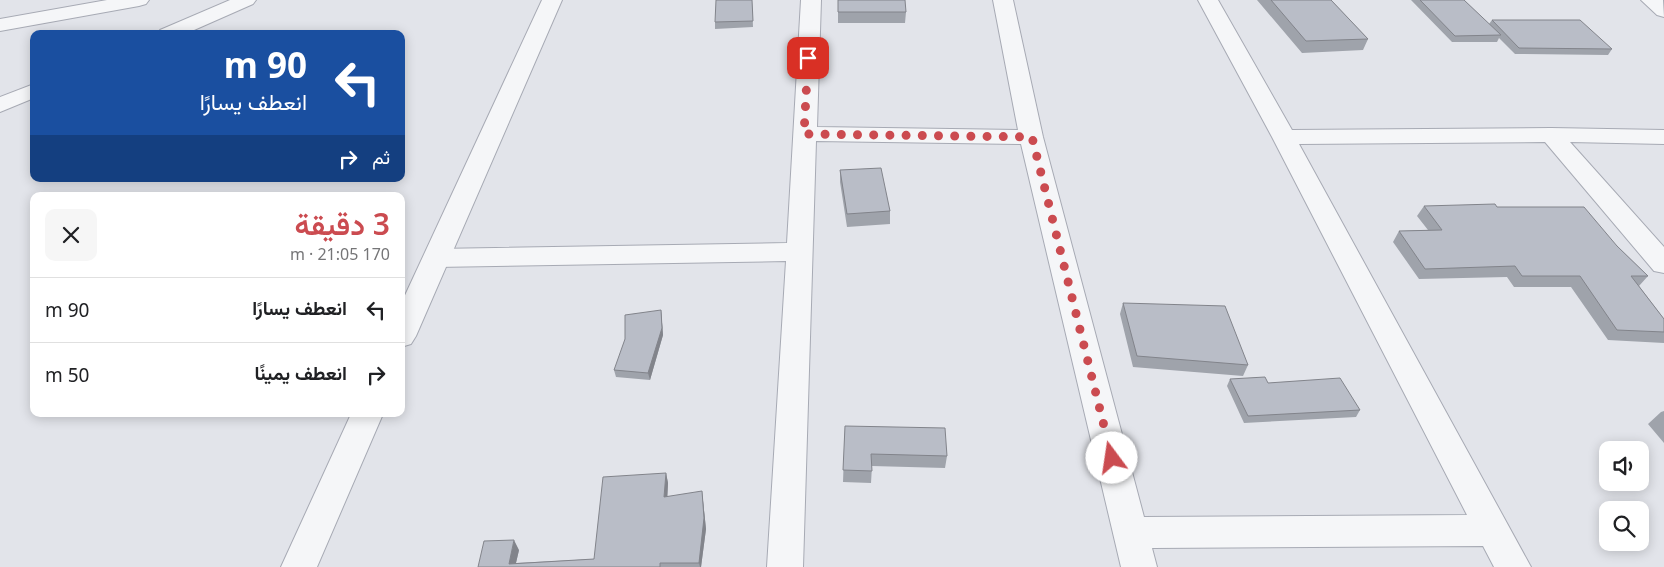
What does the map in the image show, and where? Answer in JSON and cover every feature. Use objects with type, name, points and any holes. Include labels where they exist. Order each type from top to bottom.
[{"type":"street","points":[[0,25],[139,0]]},
{"type":"street","points":[[176,30],[246,0]]},
{"type":"street","points":[[405,327],[552,0]]},
{"type":"street","points":[[784,567],[811,0]]},
{"type":"street","points":[[1002,0],[1032,137],[1139,567]]},
{"type":"street","points":[[1208,0],[1284,137],[1513,567]]},
{"type":"street","points":[[1651,0],[1664,10]]},
{"type":"street","points":[[0,105],[30,92]]},
{"type":"street","points":[[804,134],[1032,137]]},
{"type":"street","points":[[1284,137],[1550,135],[1664,137]]},
{"type":"street","points":[[1550,135],[1664,264]]},
{"type":"street","points":[[436,258],[798,252]]},
{"type":"street","points":[[299,567],[366,417]]},
{"type":"street","points":[[1131,533],[1492,530]]},
{"type":"building","points":[[716,0],[752,0],[753,21],[715,22]]},
{"type":"building","points":[[838,0],[905,0],[906,12],[838,12]]},
{"type":"building","points":[[1271,0],[1331,0],[1368,39],[1306,41]]},
{"type":"building","points":[[1420,0],[1464,0],[1501,35],[1455,36]]},
{"type":"building","points":[[1492,20],[1580,20],[1612,49],[1519,48]]},
{"type":"building","points":[[881,168],[890,211],[847,214],[840,170]]},
{"type":"building","points":[[1495,204],[1497,207],[1584,207],[1617,246],[1648,276],[1631,276],[1664,319],[1664,332],[1617,330],[1580,276],[1522,276],[1515,266],[1425,269],[1399,231],[1442,230],[1424,206]]},
{"type":"building","points":[[1123,303],[1225,306],[1248,365],[1137,356]]},
{"type":"building","points":[[661,310],[662,328],[648,373],[614,370],[625,339],[625,315]]},
{"type":"building","points":[[1265,377],[1268,383],[1340,378],[1360,410],[1248,416],[1230,379]]},
{"type":"building","points":[[845,426],[945,428],[947,456],[871,454],[872,471],[843,470]]},
{"type":"building","points":[[666,473],[664,497],[702,491],[704,518],[699,563],[660,563],[660,567],[478,567],[484,541],[514,540],[509,564],[594,559],[603,477]]},
{"type":"route","points":[[808,58],[804,134],[1032,137],[1112,458]]}]
